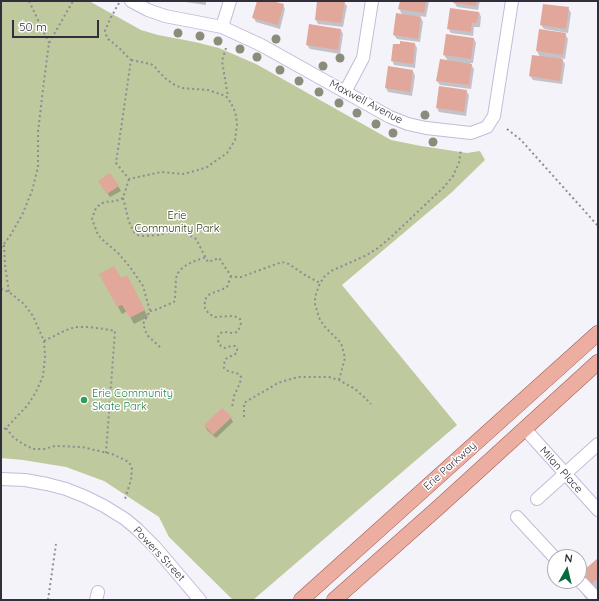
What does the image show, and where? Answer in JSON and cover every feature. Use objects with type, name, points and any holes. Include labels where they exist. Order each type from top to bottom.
[{"type":"main road","name":"Erie Parkway","points":[[301,600],[598,333]]},
{"type":"main road","name":"Erie Parkway","points":[[334,600],[598,362]]},
{"type":"street","name":"Maxwell Avenue","points":[[131,1],[148,10],[165,16],[222,27],[261,45],[390,117],[408,124],[426,128],[471,133],[486,127],[494,116],[512,1]]},
{"type":"street","points":[[222,27],[230,1]]},
{"type":"street","points":[[345,92],[363,58],[372,1]]},
{"type":"street","name":"Milan Place","points":[[525,429],[598,510]]},
{"type":"street","points":[[537,499],[598,444]]},
{"type":"street","name":"Powers Street","points":[[1,479],[25,480],[53,485],[86,497],[104,506],[125,519],[137,529],[155,547],[200,600]]},
{"type":"street","points":[[517,518],[547,550]]},
{"type":"street","points":[[587,588],[598,600]]},
{"type":"path","points":[[29,1],[49,43]]},
{"type":"path","points":[[1,248],[22,215],[32,191],[38,167],[38,132],[49,43],[73,1]]},
{"type":"path","points":[[120,1],[105,31],[107,38],[131,60],[151,64],[165,78],[182,88],[208,90],[228,98]]},
{"type":"path","points":[[129,179],[161,172],[183,174],[195,171],[208,167],[227,153],[235,140],[237,125],[234,109],[228,98],[222,61],[226,48]]},
{"type":"path","points":[[129,179],[116,163],[131,60]]},
{"type":"path","points":[[507,130],[521,140],[598,226]]},
{"type":"path","points":[[339,380],[345,358],[341,343],[320,320],[317,311],[315,297],[320,283],[331,271],[365,256],[378,248],[444,187],[453,176],[459,163],[461,149]]},
{"type":"path","points":[[129,179],[123,198],[129,222],[134,232],[138,235],[158,235],[176,230],[182,231],[196,239],[208,262],[219,258],[231,276],[241,277],[282,262],[289,264],[320,283]]},
{"type":"path","points":[[123,198],[100,204],[95,210],[92,219],[98,235],[130,266],[143,286],[150,311],[143,324],[147,335],[161,348]]},
{"type":"path","points":[[4,244],[9,292]]},
{"type":"path","points":[[150,311],[174,302],[176,278],[180,270],[192,262],[206,257]]},
{"type":"path","points":[[231,276],[227,287],[210,294],[206,298],[204,306],[209,314],[215,318],[232,316],[240,320],[241,323],[237,332],[220,333],[218,337],[219,344],[222,347],[225,348],[235,346],[237,349],[237,353],[227,358],[224,365],[224,368],[228,371],[239,374],[241,377],[234,396],[232,408]]},
{"type":"path","points":[[1,289],[9,292],[24,304],[33,316],[44,341],[45,357],[43,376],[28,406],[1,431]]},
{"type":"path","points":[[44,341],[75,327],[104,328],[115,331],[106,452]]},
{"type":"path","points":[[244,417],[244,403],[278,383],[309,376],[329,377],[339,380],[364,396],[371,404]]},
{"type":"path","points":[[6,428],[14,438],[33,449],[55,446],[82,447],[106,452],[129,462],[132,469],[131,480],[125,499]]},
{"type":"path","points":[[48,600],[56,544]]},
{"type":"green space","name":"Erie Community Park","points":[[1,1],[89,1],[141,30],[219,48],[256,64],[391,140],[467,153],[480,151],[485,160],[451,193],[342,285],[457,425],[253,600],[233,600],[169,537],[159,517],[104,481],[66,467],[1,458]]},
{"type":"building","points":[[257,1],[272,1],[284,4],[278,25],[252,18]]},
{"type":"building","points":[[317,1],[345,1],[341,23],[315,20]]},
{"type":"building","points":[[400,1],[426,1],[424,13],[398,9]]},
{"type":"building","points":[[454,1],[477,1],[476,6],[453,3]]},
{"type":"building","points":[[543,4],[569,7],[566,29],[540,25]]},
{"type":"building","points":[[450,8],[479,12],[477,23],[472,23],[471,32],[447,29]]},
{"type":"building","points":[[396,13],[421,17],[418,39],[393,35]]},
{"type":"building","points":[[309,24],[341,29],[338,50],[306,45]]},
{"type":"building","points":[[539,29],[566,33],[563,55],[536,51]]},
{"type":"building","points":[[446,34],[474,38],[471,59],[443,55]]},
{"type":"building","points":[[400,41],[415,43],[413,64],[391,61],[393,44],[400,44]]},
{"type":"building","points":[[532,55],[563,59],[560,81],[529,76]]},
{"type":"building","points":[[440,59],[472,64],[469,85],[436,81]]},
{"type":"building","points":[[388,66],[413,70],[410,92],[385,88]]},
{"type":"building","points":[[439,86],[467,90],[464,112],[436,108]]},
{"type":"building","points":[[110,173],[119,186],[107,194],[98,181]]},
{"type":"building","points":[[114,266],[121,278],[127,275],[145,310],[130,318],[122,305],[117,307],[99,274]]},
{"type":"building","points":[[222,408],[232,417],[213,435],[204,425]]},
{"type":"building","points":[[598,558],[598,578],[587,588],[587,575],[587,568]]},
{"type":"building","points":[[578,589],[586,589],[582,593]]},
{"type":"place","name":"Erie Community Skate Park","points":[[84,400]]}]
